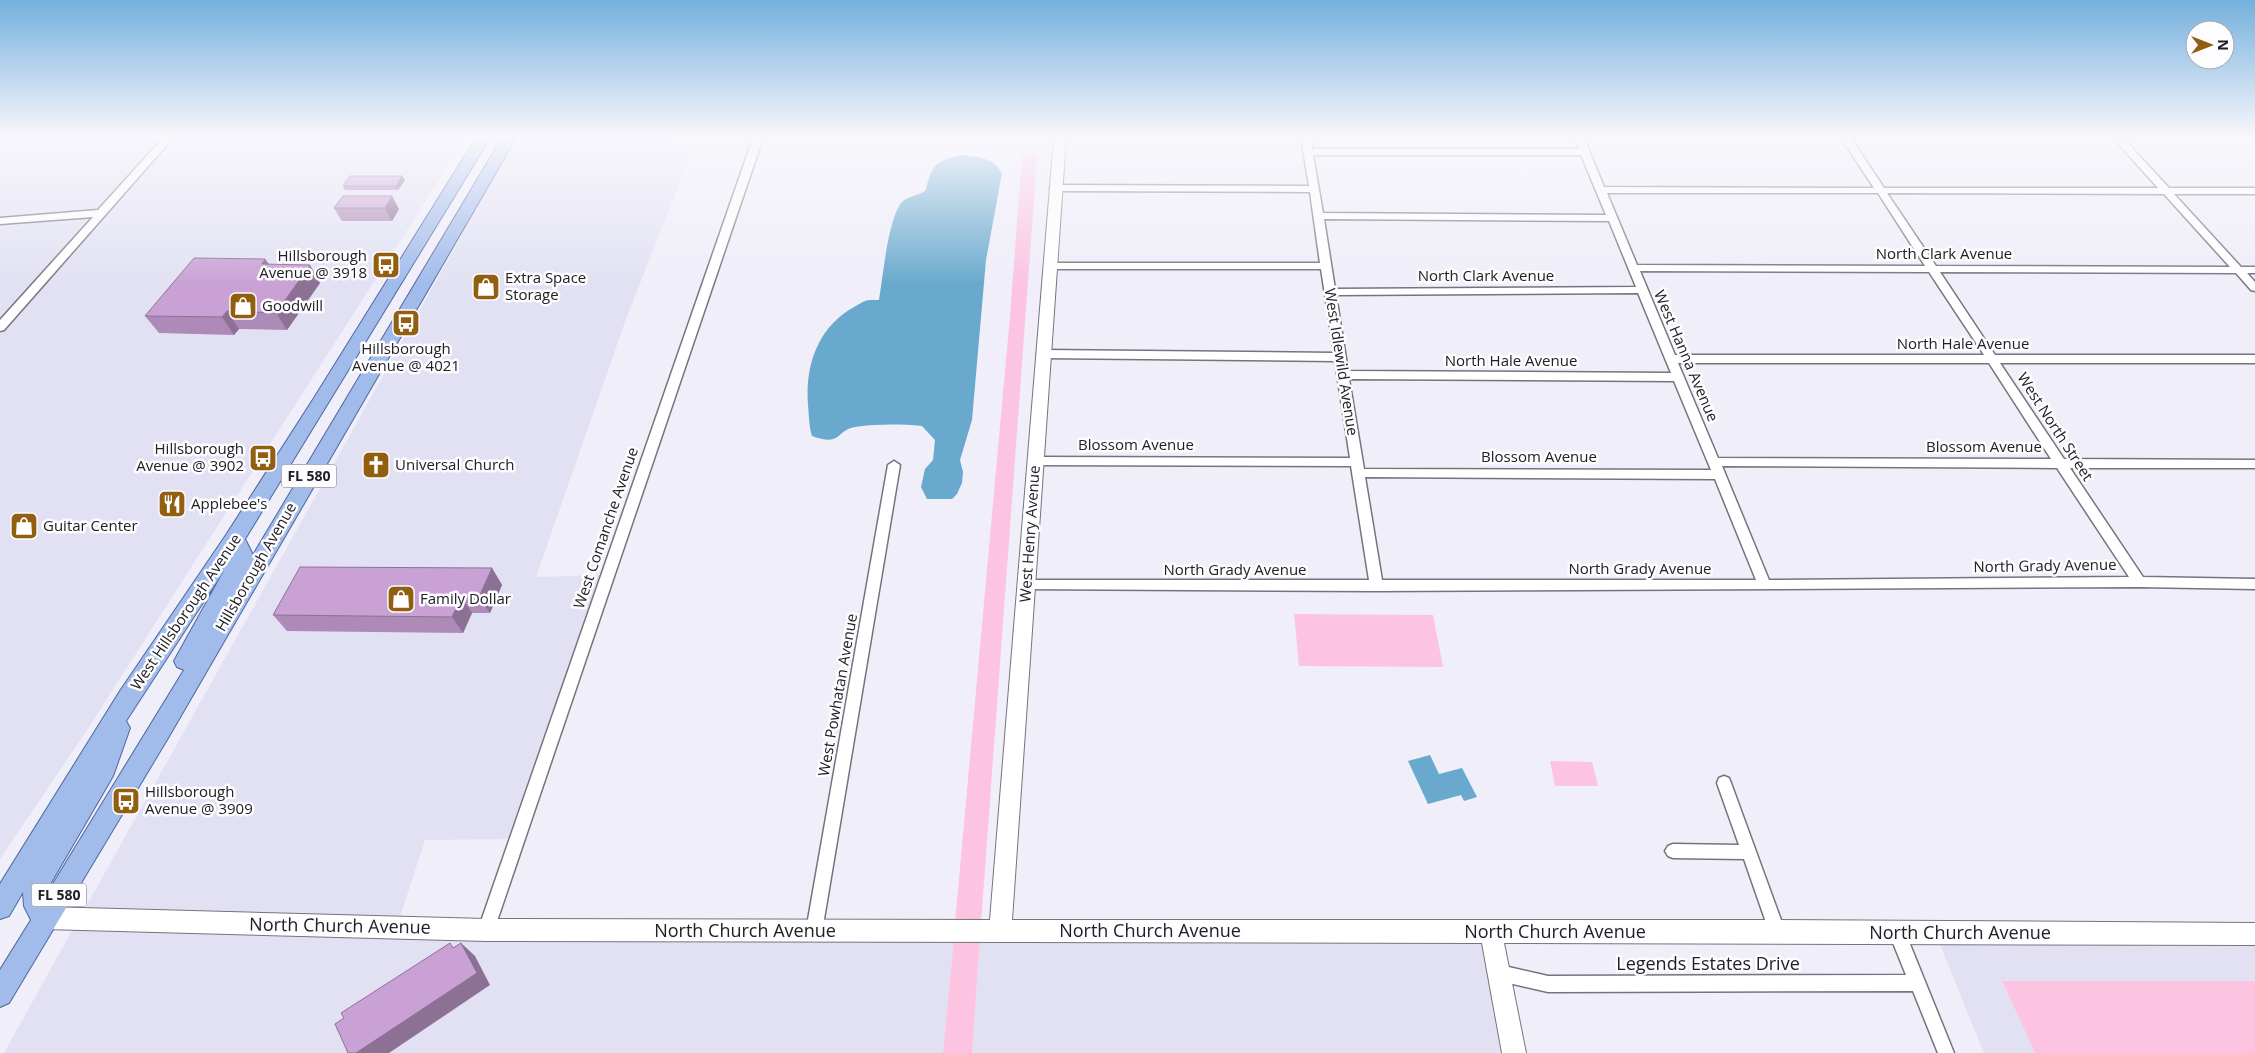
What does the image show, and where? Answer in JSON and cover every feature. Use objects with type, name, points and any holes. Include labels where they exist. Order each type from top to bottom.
[{"type":"main road","name":"West Hillsborough Avenue","points":[[0,907],[128,698],[233,541],[453,187]]},
{"type":"main road","name":"Hillsborough Avenue","points":[[0,994],[180,696],[480,187]]},
{"type":"main road","points":[[342,420],[338,402],[381,330],[372,318]]},
{"type":"main road","points":[[271,540],[262,530],[261,522],[318,424],[320,403]]},
{"type":"main road","points":[[180,696],[178,673],[243,556],[241,548],[233,541]]},
{"type":"main road","points":[[45,918],[38,910],[33,898],[38,882],[106,769],[128,698]]},
{"type":"street","points":[[0,327],[125,187]]},
{"type":"street","name":"West Comanche Avenue","points":[[486,930],[741,187]]},
{"type":"street","name":"West Hanna Avenue","points":[[1599,187],[1765,585]]},
{"type":"street","name":"West North Street","points":[[1879,187],[2139,582]]},
{"type":"street","points":[[2163,187],[2255,288]]},
{"type":"street","points":[[1055,188],[1314,190]]},
{"type":"street","name":"West Henry Avenue","points":[[1000,930],[1055,188]]},
{"type":"street","name":"West Idlewild Avenue","points":[[1314,190],[1376,586]]},
{"type":"street","points":[[1600,190],[2255,191]]},
{"type":"street","points":[[0,221],[101,214]]},
{"type":"street","points":[[1318,216],[1612,218]]},
{"type":"street","points":[[1050,266],[1326,266]]},
{"type":"street","name":"North Clark Avenue","points":[[1633,268],[2255,270]]},
{"type":"street","name":"North Clark Avenue","points":[[1330,292],[1642,290]]},
{"type":"street","points":[[1043,354],[1340,357]]},
{"type":"street","name":"North Hale Avenue","points":[[1670,359],[2255,359]]},
{"type":"street","name":"North Hale Avenue","points":[[1343,375],[1678,377]]},
{"type":"street","name":"Blossom Avenue","points":[[1035,461],[1719,475]]},
{"type":"street","name":"Blossom Avenue","points":[[1714,462],[2255,464]]},
{"type":"street","name":"West Powhatan Avenue","points":[[814,932],[894,465]]},
{"type":"street","name":"North Grady Avenue","points":[[1026,585],[1765,585],[2139,582],[2255,584]]},
{"type":"street","points":[[1724,783],[1777,931]]},
{"type":"street","points":[[1673,850],[1748,852]]},
{"type":"street","name":"North Church Avenue","points":[[45,918],[486,930],[814,932],[1000,930],[1777,931],[2255,934]]},
{"type":"street","points":[[1491,932],[1514,1053]]},
{"type":"street","points":[[1897,933],[1946,1053]]},
{"type":"street","name":"Legends Estates Drive","points":[[1500,973],[1548,984],[1917,983]]},
{"type":"shaded area","points":[[0,187],[119,187],[98,211],[0,218]]},
{"type":"shaded area","points":[[129,187],[435,187],[87,730],[0,859],[0,333]]},
{"type":"shaded area","points":[[489,187],[678,187],[626,319],[536,577],[600,575],[508,839],[425,840],[399,920],[83,912]]},
{"type":"shaded area","points":[[1020,187],[1035,187],[981,923],[955,923],[1010,316]]},
{"type":"shaded area","points":[[93,217],[0,320],[0,224]]},
{"type":"shaded area","points":[[1294,614],[1433,615],[1443,667],[1299,666]]},
{"type":"shaded area","points":[[1550,761],[1592,762],[1598,786],[1555,786]]},
{"type":"shaded area","points":[[74,927],[954,938],[943,1053],[4,1053]]},
{"type":"shaded area","points":[[954,938],[980,938],[972,1053],[943,1053]]},
{"type":"shaded area","points":[[980,938],[1186,939],[1217,944],[1353,939],[1484,940],[1505,1053],[972,1053]]},
{"type":"shaded area","points":[[1940,945],[2255,946],[2255,981],[2002,981],[2035,1053],[1984,1053]]},
{"type":"shaded area","points":[[2002,981],[2255,981],[2255,1053],[2035,1053]]},
{"type":"water","points":[[927,187],[999,187],[986,260],[972,420],[960,460],[963,472],[962,483],[957,494],[952,499],[927,499],[921,487],[925,469],[933,460],[935,440],[922,426],[888,425],[855,427],[844,431],[834,439],[822,439],[812,436],[808,405],[809,376],[816,348],[831,325],[842,315],[867,300],[879,300],[884,263],[897,210],[907,198],[926,190]]},
{"type":"water","points":[[1430,755],[1439,774],[1462,768],[1477,797],[1464,801],[1461,795],[1428,804],[1408,761]]},
{"type":"building","points":[[343,196],[392,196],[385,208],[334,208]]},
{"type":"building","points":[[194,258],[265,259],[262,264],[310,265],[276,313],[227,311],[222,317],[145,316]]},
{"type":"building","points":[[300,567],[492,568],[479,597],[461,597],[452,617],[273,615]]},
{"type":"building","points":[[450,943],[453,948],[461,943],[477,973],[356,1053],[348,1053],[335,1024],[344,1018],[341,1013]]},
{"type":"place","name":"Hillsborough Avenue @ 3918","points":[[386,265]]},
{"type":"place","name":"Extra Space Storage","points":[[486,287]]},
{"type":"place","name":"Goodwill","points":[[243,306]]},
{"type":"place","name":"Hillsborough Avenue @ 4021","points":[[406,323]]},
{"type":"place","name":"Hillsborough Avenue @ 3902","points":[[263,458]]},
{"type":"place","name":"Universal Church","points":[[376,465]]},
{"type":"place","name":"Applebee's","points":[[172,504]]},
{"type":"place","name":"Guitar Center","points":[[24,526]]},
{"type":"place","name":"Family Dollar","points":[[401,599]]},
{"type":"place","name":"Hillsborough Avenue @ 3909","points":[[126,801]]}]
